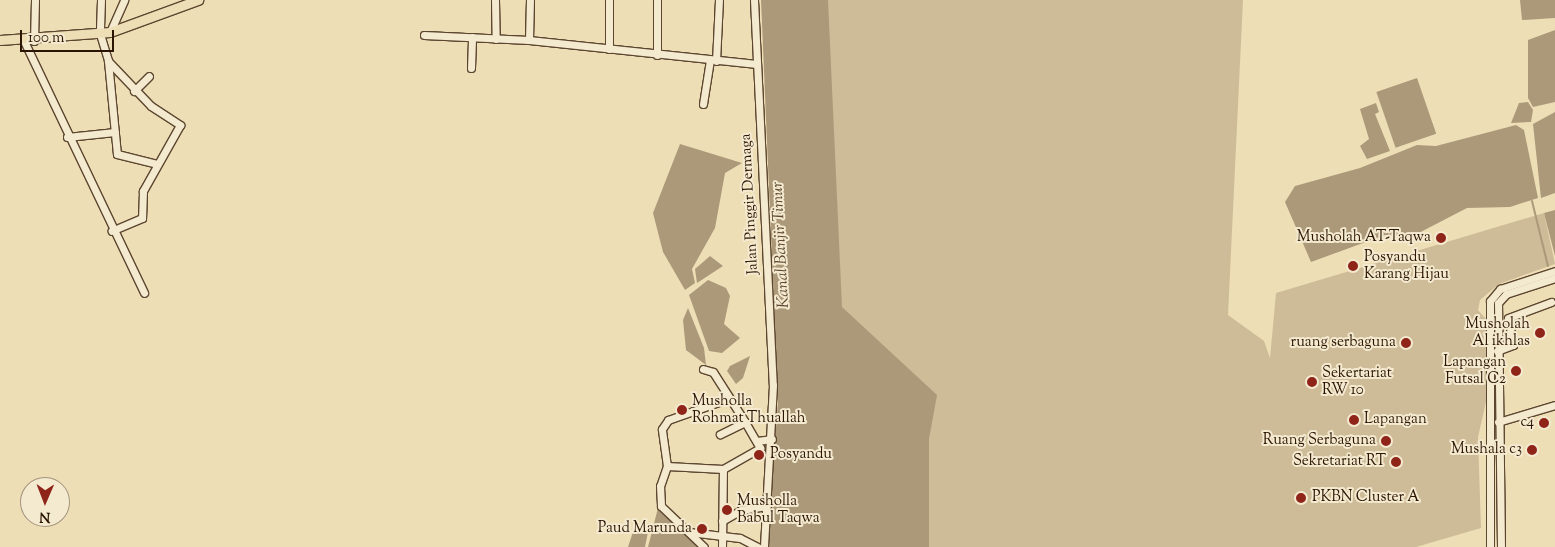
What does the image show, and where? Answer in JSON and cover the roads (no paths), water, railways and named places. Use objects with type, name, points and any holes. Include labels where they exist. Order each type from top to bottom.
[{"type":"main road","points":[[0,40],[34,41],[110,32],[198,0]]},
{"type":"street","points":[[34,41],[35,0]]},
{"type":"street","points":[[101,0],[100,34],[108,61],[118,155],[158,164]]},
{"type":"street","points":[[110,32],[124,0]]},
{"type":"street","points":[[495,0],[496,39]]},
{"type":"street","points":[[529,40],[530,0]]},
{"type":"street","points":[[609,0],[609,50]]},
{"type":"street","points":[[657,0],[657,55]]},
{"type":"street","points":[[703,104],[713,60],[719,0]]},
{"type":"street","name":"Jalan Pinggir Dermaga","points":[[754,0],[773,407],[764,547]]},
{"type":"street","points":[[424,35],[529,40],[609,50],[757,64]]},
{"type":"street","points":[[471,68],[472,37]]},
{"type":"street","points":[[24,41],[67,137],[144,293]]},
{"type":"street","points":[[108,61],[134,91],[180,125],[142,192],[142,218],[112,231]]},
{"type":"street","points":[[134,91],[149,76]]},
{"type":"street","points":[[67,137],[115,132]]},
{"type":"street","points":[[1490,547],[1490,301],[1500,289],[1555,271]]},
{"type":"street","points":[[1501,547],[1497,351],[1498,303],[1506,294],[1555,278]]},
{"type":"street","points":[[1497,351],[1513,345],[1508,318],[1552,302]]},
{"type":"street","points":[[667,466],[723,469],[758,451],[756,441],[745,422],[727,398],[714,372],[703,369]]},
{"type":"street","points":[[704,547],[660,503],[667,466],[663,423],[727,398]]},
{"type":"street","points":[[1498,422],[1555,405]]},
{"type":"street","points":[[720,434],[745,422]]},
{"type":"street","points":[[756,441],[772,439]]},
{"type":"street","points":[[722,547],[723,469]]},
{"type":"street","points":[[722,521],[741,510],[768,506]]},
{"type":"street","points":[[689,532],[723,535],[758,547]]},
{"type":"water","name":"Kanal Banjir Timur","points":[[761,0],[828,0],[842,307],[937,395],[929,439],[929,547],[767,547],[778,401]]},
{"type":"water","points":[[1520,0],[1555,0],[1555,18],[1522,20]]},
{"type":"water","points":[[1555,30],[1555,102],[1533,107],[1528,98],[1528,40]]},
{"type":"water","points":[[1417,78],[1436,134],[1396,148],[1376,92]]},
{"type":"water","points":[[1528,102],[1533,110],[1531,122],[1511,123],[1519,103]]},
{"type":"water","points":[[1376,103],[1379,112],[1375,114],[1390,151],[1367,159],[1360,146],[1369,139],[1360,109]]},
{"type":"water","points":[[1555,112],[1555,193],[1541,198],[1533,124]]},
{"type":"water","points":[[1516,125],[1524,130],[1538,198],[1510,207],[1467,208],[1411,237],[1385,235],[1311,262],[1285,202],[1295,186],[1360,168],[1417,145],[1436,146]]},
{"type":"water","points":[[680,144],[742,163],[725,173],[715,228],[692,269],[695,283],[685,290],[663,252],[653,213]]},
{"type":"water","points":[[1555,210],[1555,256],[1544,213]]},
{"type":"water","points":[[710,256],[723,266],[697,283],[695,269]]},
{"type":"water","points":[[708,280],[726,288],[730,296],[724,324],[740,338],[722,353],[709,351],[689,295]]},
{"type":"water","points":[[688,308],[704,348],[706,365],[686,350],[683,320]]},
{"type":"water","points":[[750,356],[743,378],[736,384],[727,371],[730,366]]},
{"type":"water","points":[[658,508],[699,545],[699,547],[648,547]]},
{"type":"water","points":[[634,529],[648,532],[645,547],[628,547]]},
{"type":"waterway","points":[[1532,201],[1548,266]]},
{"type":"place","name":"Musholah AT-Taqwa","points":[[1441,238]]},
{"type":"place","name":"Posyandu Karang Hijau","points":[[1353,266]]},
{"type":"place","name":"Musholah Al ikhlas","points":[[1540,333]]},
{"type":"place","name":"ruang serbaguna","points":[[1406,343]]},
{"type":"place","name":"Lapangan Futsal C2","points":[[1516,371]]},
{"type":"place","name":"Sekertariat RW 10","points":[[1312,382]]},
{"type":"place","name":"Musholla Rohmat Thuallah","points":[[682,410]]},
{"type":"place","name":"Lapangan","points":[[1354,420]]},
{"type":"place","name":"c4","points":[[1544,423]]},
{"type":"place","name":"Ruang Serbaguna","points":[[1386,441]]},
{"type":"place","name":"Mushala c3","points":[[1532,450]]},
{"type":"place","name":"Posyandu","points":[[759,455]]},
{"type":"place","name":"Sekretariat RT","points":[[1396,462]]},
{"type":"place","name":"PKBN Cluster A","points":[[1301,498]]},
{"type":"place","name":"Musholla Babul Taqwa","points":[[727,510]]},
{"type":"place","name":"Paud Marunda","points":[[702,529]]}]
